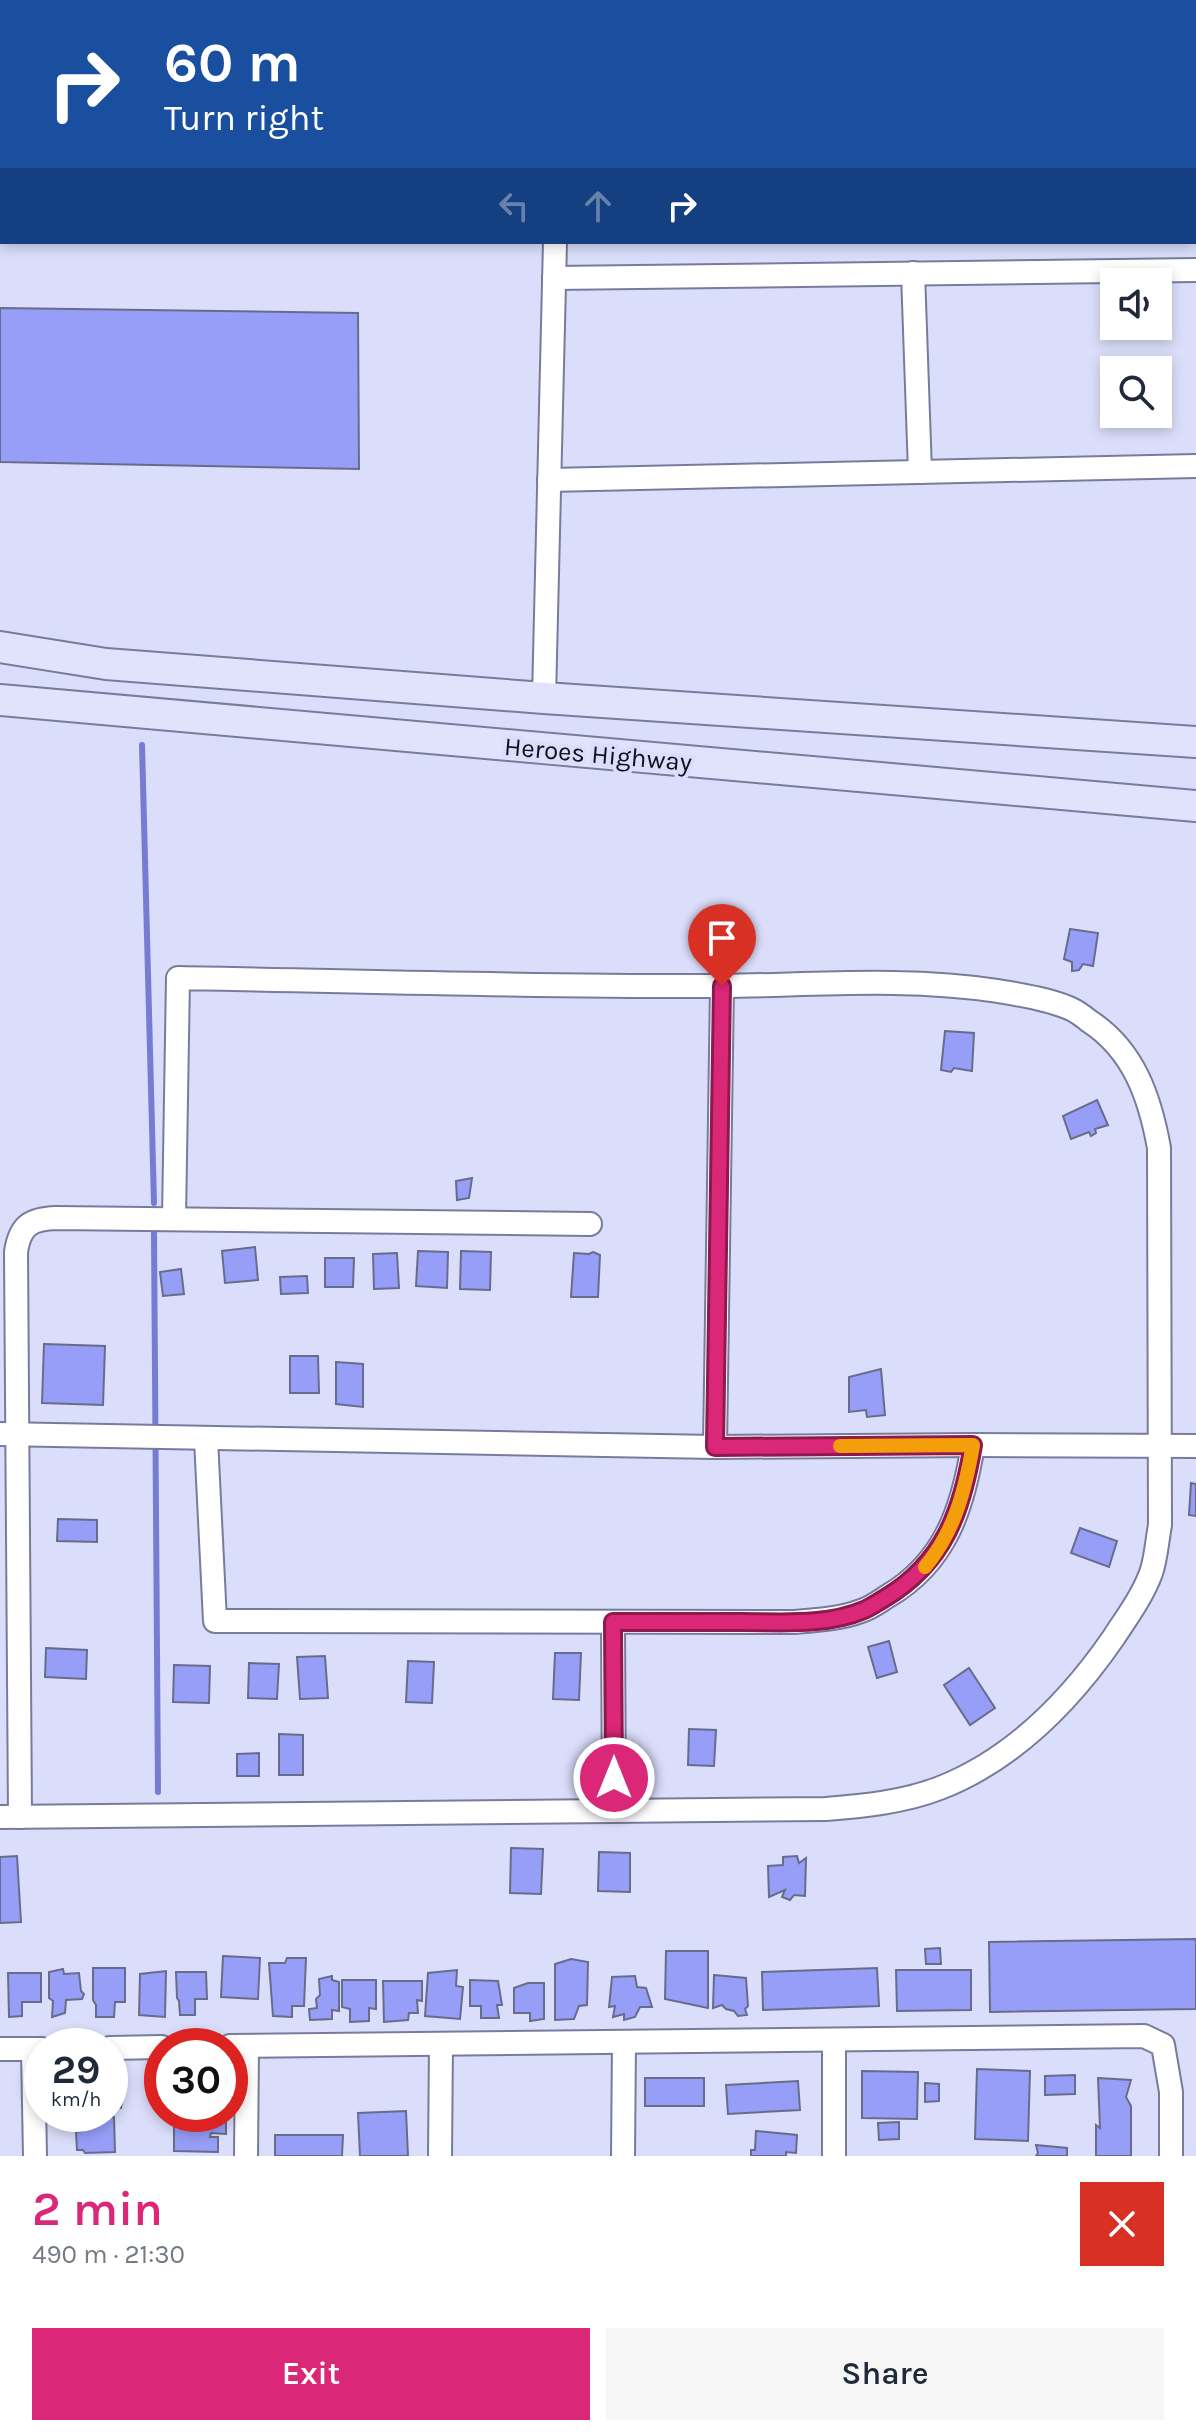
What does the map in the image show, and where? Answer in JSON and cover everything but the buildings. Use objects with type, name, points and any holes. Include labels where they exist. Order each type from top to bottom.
[{"type":"main road","name":"Heroes Highway","points":[[0,647],[106,664],[544,698],[1196,742]]},
{"type":"main road","name":"Heroes Highway","points":[[0,700],[1196,806]]},
{"type":"street","points":[[544,698],[555,244]]},
{"type":"street","points":[[554,278],[1196,270]]},
{"type":"street","points":[[913,273],[920,472]]},
{"type":"street","points":[[549,480],[1196,466]]},
{"type":"street","points":[[174,1218],[178,978],[722,986],[830,982],[957,985],[1018,994],[1070,1008],[1102,1029],[1124,1051],[1140,1077],[1154,1118],[1159,1148],[1160,1525],[1151,1572],[1135,1607],[1092,1667],[1038,1728],[986,1766],[940,1788],[868,1806],[826,1809],[10,1817],[8,1434],[16,1252],[18,1239],[25,1227],[38,1219],[174,1218],[590,1224]]},
{"type":"street","points":[[715,1447],[722,986]]},
{"type":"street","points":[[8,1434],[715,1447],[1196,1446]]},
{"type":"street","points":[[206,1439],[215,1621],[794,1622],[834,1618],[864,1611],[905,1586],[927,1565],[957,1514],[967,1484],[973,1445]]},
{"type":"street","points":[[613,1622],[614,1809]]},
{"type":"street","points":[[248,2046],[1144,2036],[1163,2045],[1171,2092],[1171,2156]]},
{"type":"street","points":[[834,2040],[834,2156]]},
{"type":"street","points":[[623,2156],[624,2042]]},
{"type":"street","points":[[440,2156],[441,2044]]},
{"type":"street","points":[[0,2049],[24,2049]]},
{"type":"street","points":[[35,2156],[36,2132]]},
{"type":"street","points":[[244,2132],[246,2156]]},
{"type":"waterway","points":[[142,745],[154,1203]]},
{"type":"waterway","points":[[154,1233],[158,1792]]},
{"type":"slow traffic","points":[[840,1446],[973,1445],[967,1484],[957,1514],[925,1567]]},
{"type":"route","points":[[614,1778],[613,1622],[794,1622],[864,1611],[905,1586],[927,1565],[957,1514],[967,1484],[973,1445],[715,1447],[722,986]]}]
